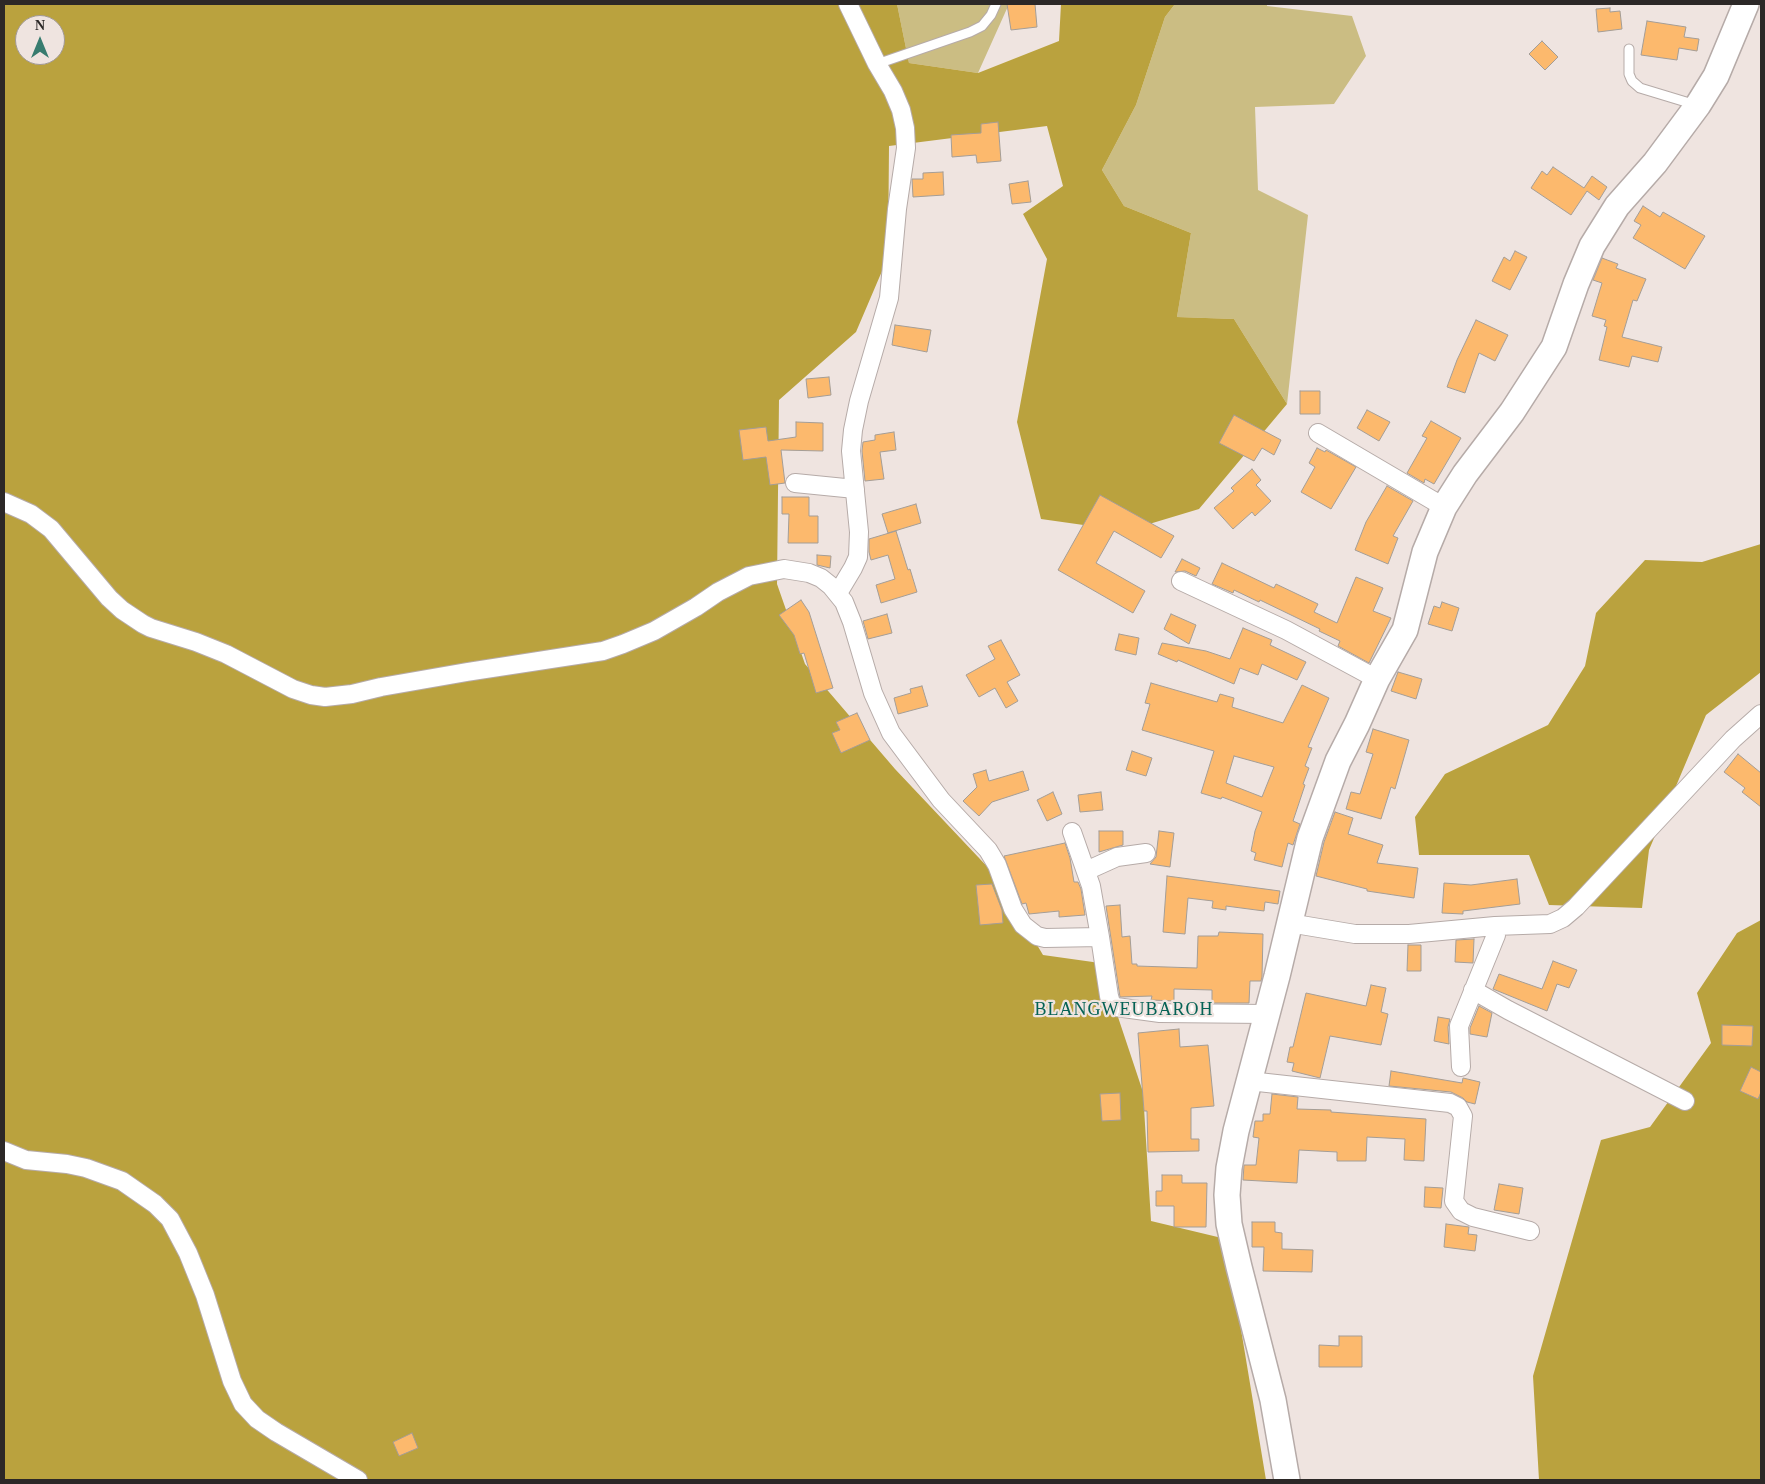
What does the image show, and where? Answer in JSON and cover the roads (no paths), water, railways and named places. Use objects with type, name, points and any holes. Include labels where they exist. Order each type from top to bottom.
[{"type":"street","points":[[838,593],[854,568],[858,557],[859,532],[851,451],[853,430],[859,401],[889,298],[897,209],[906,148],[905,128],[901,110],[848,4]]},
{"type":"street","points":[[1287,1480],[1273,1400],[1238,1267],[1229,1224],[1227,1195],[1229,1168],[1236,1131],[1302,868],[1320,808],[1338,761],[1377,679],[1405,630],[1425,552],[1444,507],[1465,474],[1512,412],[1554,347],[1576,284],[1592,246],[1617,206],[1655,164],[1698,106],[1716,76],[1746,4]]},
{"type":"street","points":[[1318,432],[1444,507]]},
{"type":"street","points":[[795,483],[854,489]]},
{"type":"street","points":[[4,502],[32,514],[51,529],[109,598],[122,610],[143,624],[226,654],[293,689],[311,695],[326,697],[352,694],[380,687],[467,672],[585,655],[612,648],[654,630],[739,580],[761,573],[784,569],[803,571],[821,578],[838,593],[850,615],[873,693],[891,732],[941,800],[988,850],[997,865],[1013,910],[1023,925],[1037,936],[1045,938],[1100,936]]},
{"type":"street","points":[[1181,581],[1286,630],[1377,679]]},
{"type":"street","points":[[1289,922],[1355,934],[1409,934],[1495,926],[1550,924],[1563,918],[1582,901],[1733,739],[1761,714]]},
{"type":"street","points":[[1072,832],[1092,893],[1111,1003],[1116,1007],[1160,1013],[1266,1014]]},
{"type":"street","points":[[1086,871],[1117,857],[1146,853]]},
{"type":"street","points":[[1461,1067],[1459,1026],[1496,935],[1495,926]]},
{"type":"street","points":[[1473,990],[1685,1101]]},
{"type":"street","points":[[1249,1081],[1450,1103],[1458,1107],[1463,1116],[1454,1201],[1461,1211],[1473,1217],[1530,1231]]},
{"type":"street","points":[[4,1151],[26,1160],[86,1168],[122,1181],[155,1204],[170,1219],[188,1254],[205,1295],[232,1381],[243,1404],[257,1419],[276,1432],[358,1480]]},
{"type":"lane","points":[[878,64],[970,32],[982,26],[991,15],[996,4]]},
{"type":"lane","points":[[1629,49],[1629,74],[1632,81],[1640,88],[1698,106]]},
{"type":"district","name":"BLANGWEUBAROH","points":[[1124,1010]]}]
